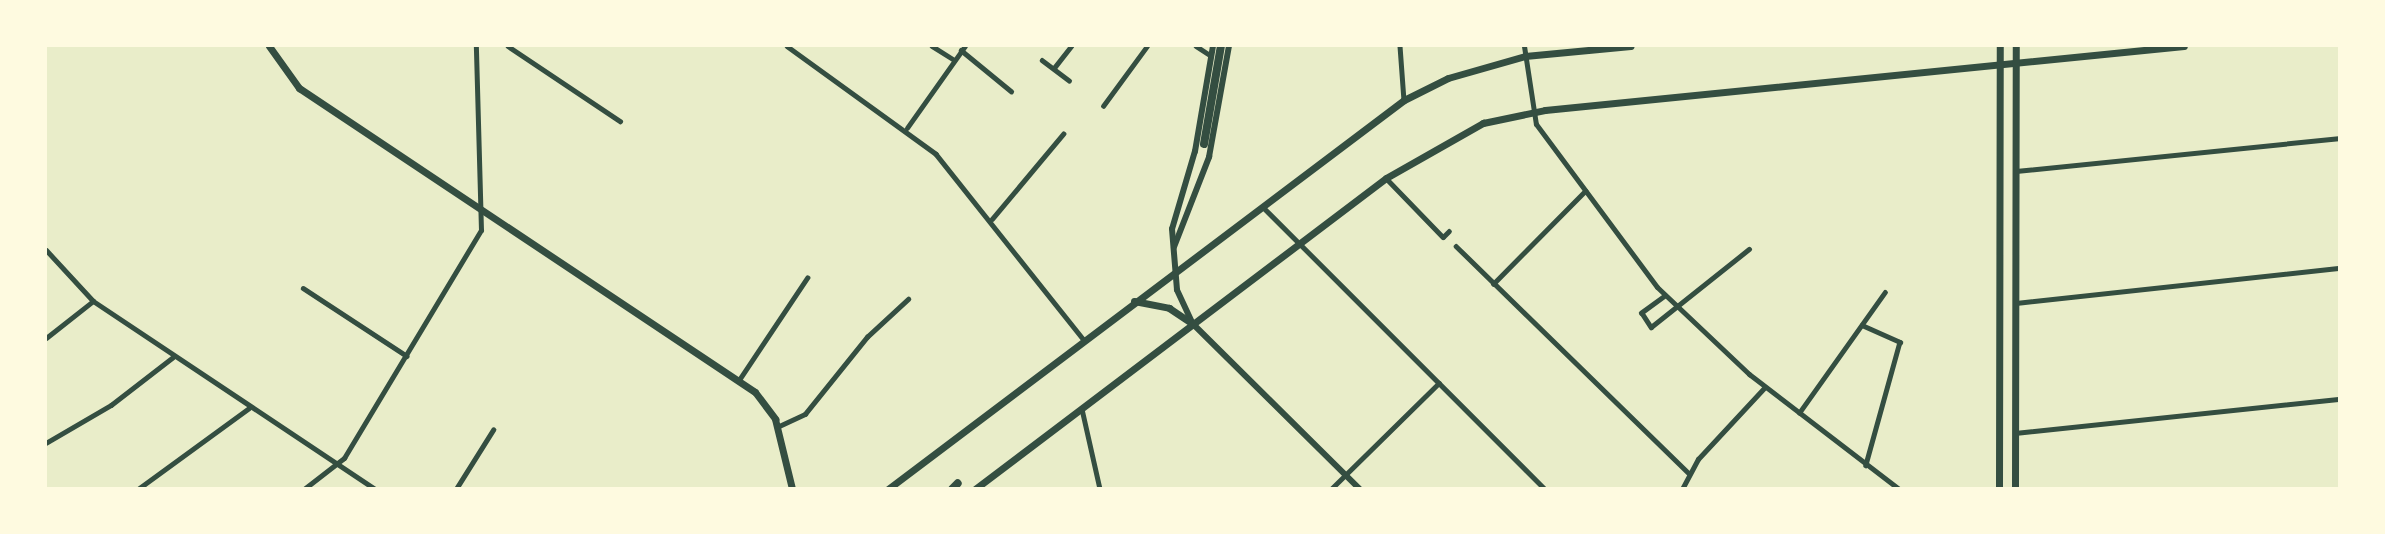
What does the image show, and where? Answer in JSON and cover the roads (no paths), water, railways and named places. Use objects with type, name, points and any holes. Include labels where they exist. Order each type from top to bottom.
[{"type":"highway","points":[[1204,144],[1221,46]]},
{"type":"main road","points":[[269,46],[299,88],[739,380],[765,402],[777,427],[792,488]]},
{"type":"main road","points":[[1193,324],[1173,272],[1172,256],[1213,46]]},
{"type":"main road","points":[[1172,256],[1211,148],[1229,46]]},
{"type":"main road","points":[[888,488],[1404,100],[1448,78],[1525,57],[1631,46]]},
{"type":"main road","points":[[1999,488],[2000,46]]},
{"type":"main road","points":[[2015,488],[2017,46]]},
{"type":"main road","points":[[975,488],[1387,178],[1463,130],[1531,111],[2016,59],[2184,46]]},
{"type":"main road","points":[[1134,301],[1169,308],[1193,324],[1360,488]]},
{"type":"street","points":[[304,488],[338,464],[407,356],[481,230],[485,212],[476,46]]},
{"type":"street","points":[[508,46],[620,121]]},
{"type":"street","points":[[787,46],[907,128],[992,219],[1084,340]]},
{"type":"street","points":[[932,46],[954,60]]},
{"type":"street","points":[[1054,68],[1071,46]]},
{"type":"street","points":[[1103,106],[1147,46]]},
{"type":"street","points":[[1196,46],[1210,55]]},
{"type":"street","points":[[1400,46],[1404,100]]},
{"type":"street","points":[[1524,46],[1531,111],[1585,191],[1665,296],[1765,387],[1899,488]]},
{"type":"street","points":[[907,128],[963,48],[1011,91]]},
{"type":"street","points":[[1042,60],[1069,80]]},
{"type":"street","points":[[992,219],[1063,134]]},
{"type":"street","points":[[2016,172],[2340,138]]},
{"type":"street","points":[[1387,178],[1443,237],[1449,231]]},
{"type":"street","points":[[1493,284],[1585,191]]},
{"type":"street","points":[[1261,205],[1545,488]]},
{"type":"street","points":[[1456,246],[1689,474]]},
{"type":"street","points":[[1665,296],[1642,313],[1651,327],[1749,248]]},
{"type":"street","points":[[46,250],[93,301],[173,357],[374,488]]},
{"type":"street","points":[[2016,303],[2340,268]]},
{"type":"street","points":[[739,380],[807,278]]},
{"type":"street","points":[[303,288],[407,356]]},
{"type":"street","points":[[1798,413],[1885,292]]},
{"type":"street","points":[[777,427],[806,414],[867,337],[908,299]]},
{"type":"street","points":[[46,338],[93,301]]},
{"type":"street","points":[[1862,325],[1900,342],[1866,465]]},
{"type":"street","points":[[46,443],[111,405],[173,357]]},
{"type":"street","points":[[1331,488],[1439,383]]},
{"type":"street","points":[[1682,488],[1689,474],[1765,387]]},
{"type":"street","points":[[2015,433],[2340,399]]},
{"type":"street","points":[[138,488],[250,408]]},
{"type":"street","points":[[1082,409],[1100,488]]},
{"type":"street","points":[[456,488],[493,430]]}]
